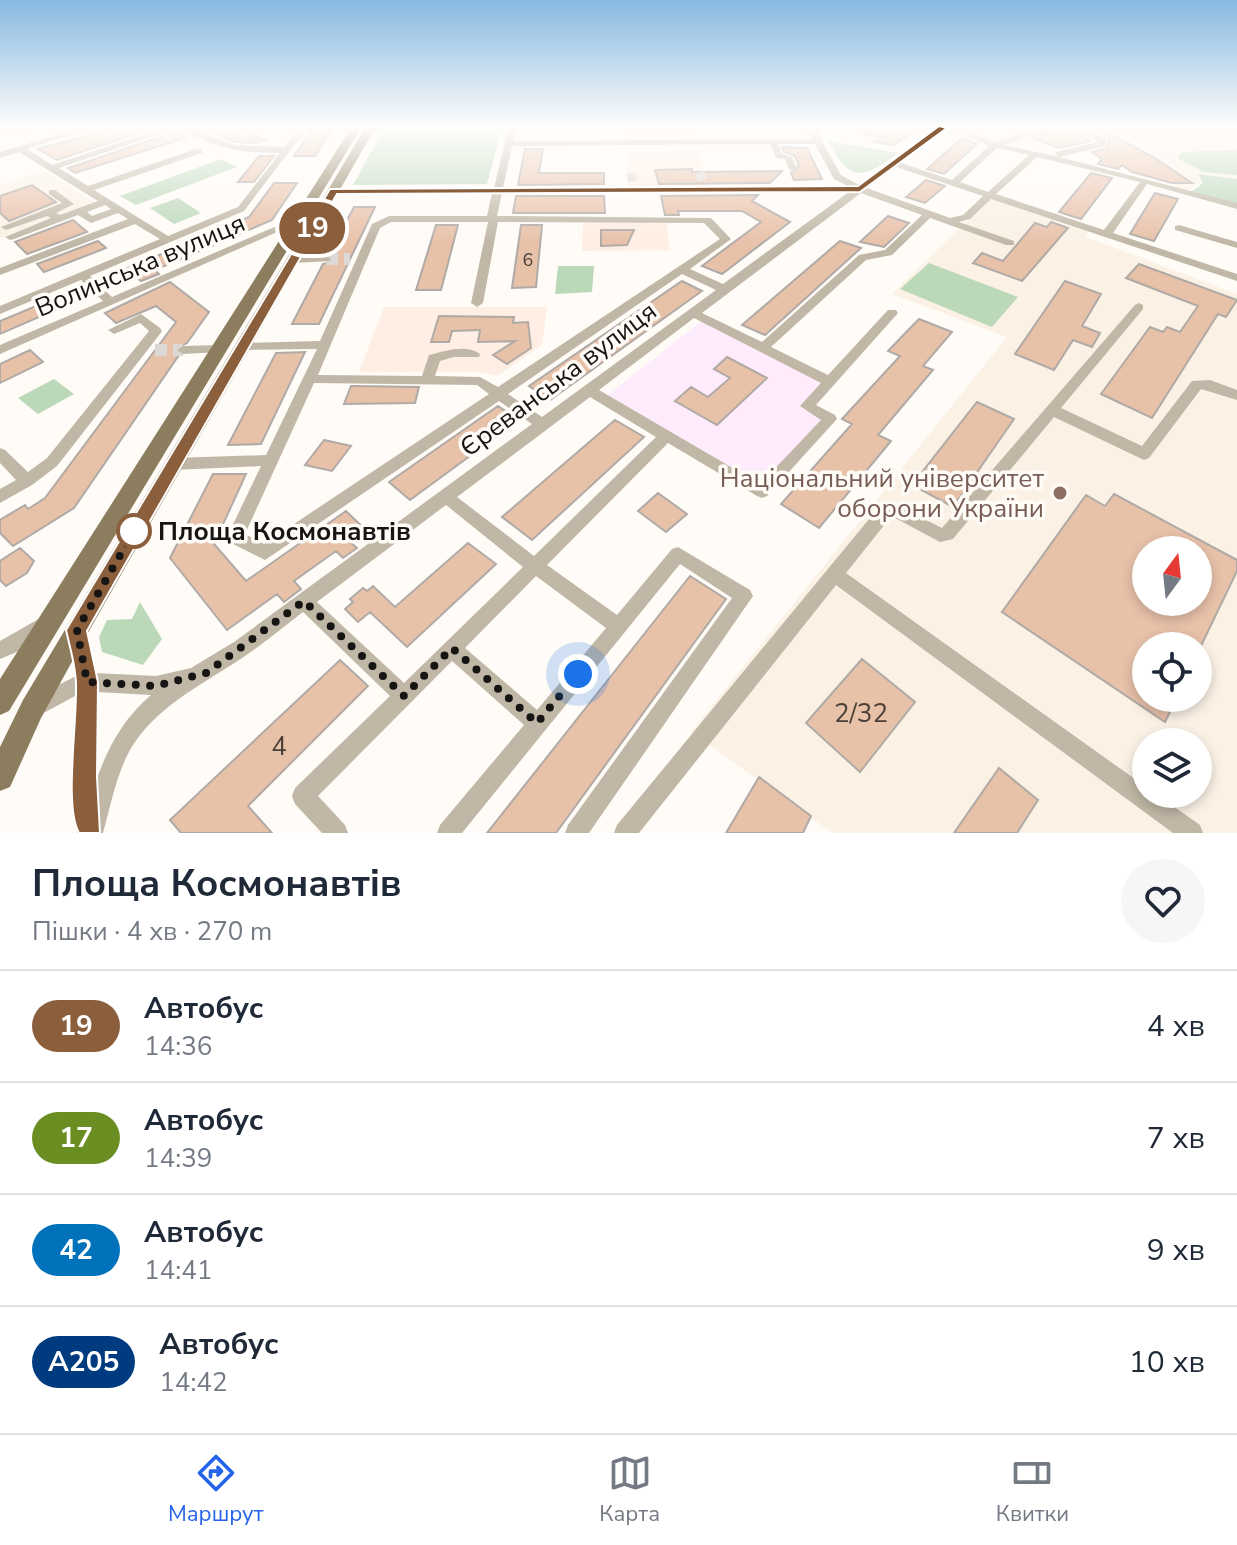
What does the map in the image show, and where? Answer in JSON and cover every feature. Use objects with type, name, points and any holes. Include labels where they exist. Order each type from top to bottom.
[{"type":"main road","points":[[0,702],[331,167]]},
{"type":"main road","points":[[0,777],[32,709],[77,630],[348,167]]},
{"type":"street","points":[[86,190],[153,167]]},
{"type":"street","points":[[0,310],[241,209],[273,167]]},
{"type":"street","points":[[477,303],[505,167]]},
{"type":"street","points":[[832,167],[837,177],[860,189],[1010,243]]},
{"type":"street","name":"Єреванська вулиця","points":[[90,833],[111,766],[125,739],[153,706],[206,673],[892,167]]},
{"type":"street","points":[[905,167],[1237,278]]},
{"type":"street","points":[[955,182],[971,167]]},
{"type":"street","points":[[949,221],[966,217],[1018,167]]},
{"type":"street","points":[[1094,167],[1237,206]]},
{"type":"street","points":[[51,168],[168,240]]},
{"type":"street","points":[[1106,235],[1145,181]]},
{"type":"street","points":[[334,191],[860,189]]},
{"type":"street","points":[[628,191],[629,220]]},
{"type":"street","points":[[52,192],[69,204],[8,232],[59,219],[105,202]]},
{"type":"street","points":[[80,212],[91,220],[118,210]]},
{"type":"street","points":[[48,212],[59,219]]},
{"type":"street","points":[[763,348],[863,257],[888,253],[928,214]]},
{"type":"street","points":[[389,219],[629,220],[707,220],[726,239],[265,553],[235,537],[325,345],[356,259],[376,226],[389,219]]},
{"type":"street","points":[[0,272],[135,220]]},
{"type":"street","name":"Волинська вулиця","points":[[0,350],[297,221]]},
{"type":"street","points":[[1179,228],[1237,245]]},
{"type":"street","points":[[294,260],[326,259]]},
{"type":"street","points":[[681,269],[724,289]]},
{"type":"street","points":[[83,276],[111,302]]},
{"type":"street","points":[[625,833],[885,512],[900,513],[940,535],[947,534],[1139,307]]},
{"type":"street","points":[[693,313],[828,381]]},
{"type":"street","points":[[590,391],[762,492],[830,419],[807,406],[892,313]]},
{"type":"street","points":[[0,497],[52,462],[148,350],[156,331],[141,318],[114,330]]},
{"type":"street","points":[[243,346],[325,345]]},
{"type":"street","points":[[183,350],[218,349]]},
{"type":"street","points":[[427,381],[434,358],[454,353],[474,354]]},
{"type":"street","points":[[309,379],[480,381],[544,425]]},
{"type":"street","points":[[1052,410],[1144,454],[1197,384],[1210,385],[1237,395]]},
{"type":"street","points":[[337,833],[303,796],[666,436]]},
{"type":"street","points":[[0,454],[27,481]]},
{"type":"street","points":[[173,464],[270,460]]},
{"type":"street","points":[[446,497],[618,626]]},
{"type":"street","points":[[448,833],[678,554],[744,596],[576,833]]},
{"type":"street","points":[[835,575],[1192,833]]},
{"type":"street","points":[[304,601],[404,696]]},
{"type":"street","points":[[0,650],[20,641],[49,620]]},
{"type":"street","points":[[77,630],[87,682],[85,777],[90,833]]},
{"type":"street","points":[[452,648],[537,723]]},
{"type":"street","name":"Єреванська вулиця","points":[[32,709],[63,690],[87,682],[156,686],[206,673]]},
{"type":"shaded area","points":[[627,167],[703,167],[708,188],[628,188]]},
{"type":"shaded area","points":[[1170,167],[1237,167],[1237,179],[1197,173],[1201,182],[1189,191],[1173,183],[1190,182]]},
{"type":"shaded area","points":[[44,170],[95,203],[0,238],[0,185]]},
{"type":"shaded area","name":"Національний університет оборони України","points":[[988,200],[997,200],[1089,231],[1086,237],[1237,294],[1237,833],[832,833],[691,732],[1007,337],[892,294]]},
{"type":"shaded area","points":[[583,221],[666,221],[670,250],[582,251]]},
{"type":"shaded area","points":[[384,307],[547,307],[542,345],[497,376],[480,372],[359,372]]},
{"type":"shaded area","points":[[703,320],[825,381],[804,406],[826,419],[761,490],[604,398]]},
{"type":"green space","points":[[200,167],[237,167],[136,205],[120,196]]},
{"type":"green space","points":[[363,167],[492,167],[487,184],[353,185]]},
{"type":"green space","points":[[846,167],[878,167],[867,172],[851,171]]},
{"type":"green space","points":[[1193,167],[1237,167],[1237,175],[1203,172]]},
{"type":"green space","points":[[1198,174],[1237,179],[1237,204],[1191,192],[1203,183]]},
{"type":"green space","points":[[178,198],[201,213],[174,224],[150,208]]},
{"type":"green space","points":[[929,263],[1018,297],[992,327],[900,289]]},
{"type":"green space","points":[[558,266],[594,266],[592,292],[555,294]]},
{"type":"green space","points":[[54,379],[74,394],[38,414],[18,398]]},
{"type":"green space","points":[[140,602],[162,639],[143,665],[102,652],[99,637],[107,620],[132,619]]},
{"type":"building","points":[[71,167],[94,167],[75,173],[68,168]]},
{"type":"building","points":[[250,167],[266,167],[254,182],[238,182]]},
{"type":"building","points":[[522,167],[540,167],[539,173],[604,173],[604,184],[518,185]]},
{"type":"building","points":[[798,167],[816,167],[822,179],[794,180],[791,173]]},
{"type":"building","points":[[929,167],[952,167],[944,174],[927,169]]},
{"type":"building","points":[[1125,167],[1168,167],[1192,183],[1172,183],[1132,172]]},
{"type":"building","points":[[692,169],[692,172],[782,171],[770,183],[659,184],[655,170]]},
{"type":"building","points":[[1091,173],[1112,178],[1081,219],[1059,212]]},
{"type":"building","points":[[926,180],[945,186],[925,203],[906,197]]},
{"type":"building","points":[[274,183],[297,183],[272,220],[155,270],[159,274],[141,281],[126,269],[249,217]]},
{"type":"building","points":[[32,185],[56,202],[9,221],[0,213],[0,196]]},
{"type":"building","points":[[1155,193],[1178,199],[1154,241],[1130,234]]},
{"type":"building","points":[[758,195],[752,201],[790,222],[722,274],[702,266],[761,222],[742,211],[678,211],[679,215],[665,215],[661,196]]},
{"type":"building","points":[[516,196],[604,196],[605,213],[513,213]]},
{"type":"building","points":[[354,207],[375,207],[319,324],[292,324],[323,264],[333,262],[334,258],[329,254]]},
{"type":"building","points":[[888,216],[909,223],[884,247],[860,242]]},
{"type":"building","points":[[73,220],[87,232],[27,254],[15,242]]},
{"type":"building","points":[[1051,222],[1068,228],[1022,281],[973,263],[982,253],[1003,261],[1035,223],[1047,227]]},
{"type":"building","points":[[436,225],[458,225],[441,290],[416,290]]},
{"type":"building","points":[[521,225],[542,225],[536,287],[512,288]]},
{"type":"building","points":[[601,230],[634,230],[627,245],[601,246]]},
{"type":"building","points":[[98,241],[106,248],[44,272],[37,264]]},
{"type":"building","points":[[840,241],[861,248],[765,335],[742,325]]},
{"type":"building","points":[[1139,264],[1237,300],[1226,317],[1218,314],[1152,418],[1101,394],[1150,327],[1163,332],[1167,327],[1180,332],[1198,306],[1126,278]]},
{"type":"building","points":[[682,281],[702,291],[550,400],[529,386]]},
{"type":"building","points":[[1065,281],[1101,294],[1082,326],[1100,333],[1092,347],[1073,340],[1054,370],[1015,354]]},
{"type":"building","points":[[170,282],[209,312],[187,343],[174,349],[179,355],[74,508],[13,546],[0,533],[0,520],[25,505],[28,509],[45,498],[176,322],[156,306],[116,323],[105,313]]},
{"type":"building","points":[[53,299],[62,307],[0,334],[0,321]]},
{"type":"building","points":[[439,316],[514,317],[513,323],[528,322],[531,348],[507,364],[493,355],[515,341],[478,342],[480,330],[452,331],[449,342],[431,342]]},
{"type":"building","points":[[919,319],[952,332],[923,366],[933,370],[878,435],[891,441],[819,528],[781,504],[852,424],[842,419],[900,356],[888,351]]},
{"type":"building","points":[[30,350],[43,362],[0,383],[0,364]]},
{"type":"building","points":[[305,352],[261,444],[228,445],[276,353]]},
{"type":"building","points":[[727,357],[767,378],[717,425],[675,401],[691,387],[708,397],[730,378],[714,369]]},
{"type":"building","points":[[351,386],[419,387],[415,403],[344,404]]},
{"type":"building","points":[[977,402],[1014,419],[953,507],[912,485]]},
{"type":"building","points":[[498,406],[519,420],[410,500],[389,482]]},
{"type":"building","points":[[615,420],[644,437],[532,540],[502,517]]},
{"type":"building","points":[[324,440],[351,446],[332,471],[305,465]]},
{"type":"building","points":[[213,474],[246,474],[214,544],[246,581],[346,511],[366,530],[349,541],[357,548],[343,558],[336,551],[294,581],[301,589],[284,602],[277,594],[227,630],[170,558]]},
{"type":"building","points":[[658,493],[687,514],[666,532],[638,511]]},
{"type":"building","points":[[1114,494],[1192,536],[1132,536],[1132,616],[1212,616],[1212,547],[1237,560],[1237,571],[1208,632],[1132,632],[1132,700],[1002,612],[1086,495],[1105,506]]},
{"type":"building","points":[[468,543],[496,564],[407,647],[370,612],[358,622],[345,609],[353,602],[350,599],[363,588],[367,591],[373,586],[395,607]]},
{"type":"building","points":[[20,548],[34,561],[27,573],[6,586],[0,580],[0,561]]},
{"type":"building","points":[[690,576],[726,599],[556,833],[487,833]]},
{"type":"building","points":[[862,659],[915,702],[860,772],[806,723]]},
{"type":"building","points":[[340,660],[368,686],[248,806],[272,833],[181,833],[170,820]]},
{"type":"building","points":[[1150,712],[1170,712],[1165,722]]},
{"type":"building","points":[[999,768],[1038,800],[1017,833],[954,833]]},
{"type":"building","points":[[759,777],[811,816],[803,833],[726,833]]},
{"type":"tunnel","points":[[700,172],[702,180]]},
{"type":"tunnel","points":[[632,173],[632,181]]},
{"type":"tunnel","points":[[326,259],[350,259]]},
{"type":"tunnel","points":[[155,350],[183,350]]},
{"type":"bus line","name":"19","points":[[88,833],[85,777],[87,682],[77,630],[334,191],[860,189],[891,167]]},
{"type":"place","name":"Національний університет оборони України","points":[[1060,493]]},
{"type":"place","name":"Площа Космонавтів","points":[[134,531]]},
{"type":"route","points":[[134,531],[77,630],[87,682],[127,687],[156,686],[206,673],[304,601],[404,696],[452,648],[537,723],[578,674]]}]
